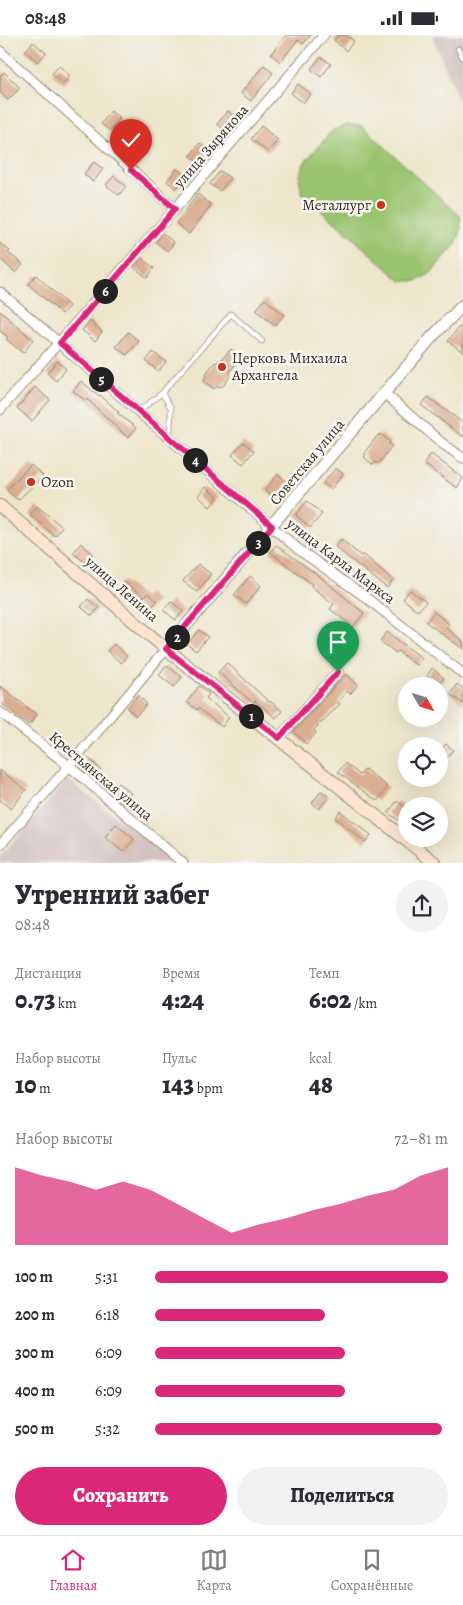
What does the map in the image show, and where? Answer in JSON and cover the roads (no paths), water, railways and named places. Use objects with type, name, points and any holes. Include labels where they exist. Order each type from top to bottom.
[{"type":"main road","name":"улица Ленина","points":[[0,507],[166,649],[435,863]]},
{"type":"street","name":"улица Зырянова","points":[[0,410],[60,343],[324,35]]},
{"type":"street","points":[[0,51],[175,209]]},
{"type":"street","name":"улица Карла Маркса","points":[[0,292],[298,549],[364,596],[463,674]]},
{"type":"street","name":"Советская улица","points":[[1,841],[69,766],[166,649],[432,337],[463,305]]},
{"type":"street","points":[[384,393],[442,444],[463,457]]},
{"type":"street","points":[[279,738],[338,672]]},
{"type":"street","name":"Крестьянская улица","points":[[0,712],[69,766],[183,863]]},
{"type":"lane","points":[[458,49],[463,59]]},
{"type":"lane","points":[[138,412],[162,393],[230,314],[262,341]]},
{"type":"lane","points":[[162,393],[171,408],[169,438]]},
{"type":"place","name":"Металлург","points":[[381,205]]},
{"type":"place","name":"Церковь Михаила Архангела","points":[[222,367]]},
{"type":"place","name":"Ozon","points":[[31,482]]}]
